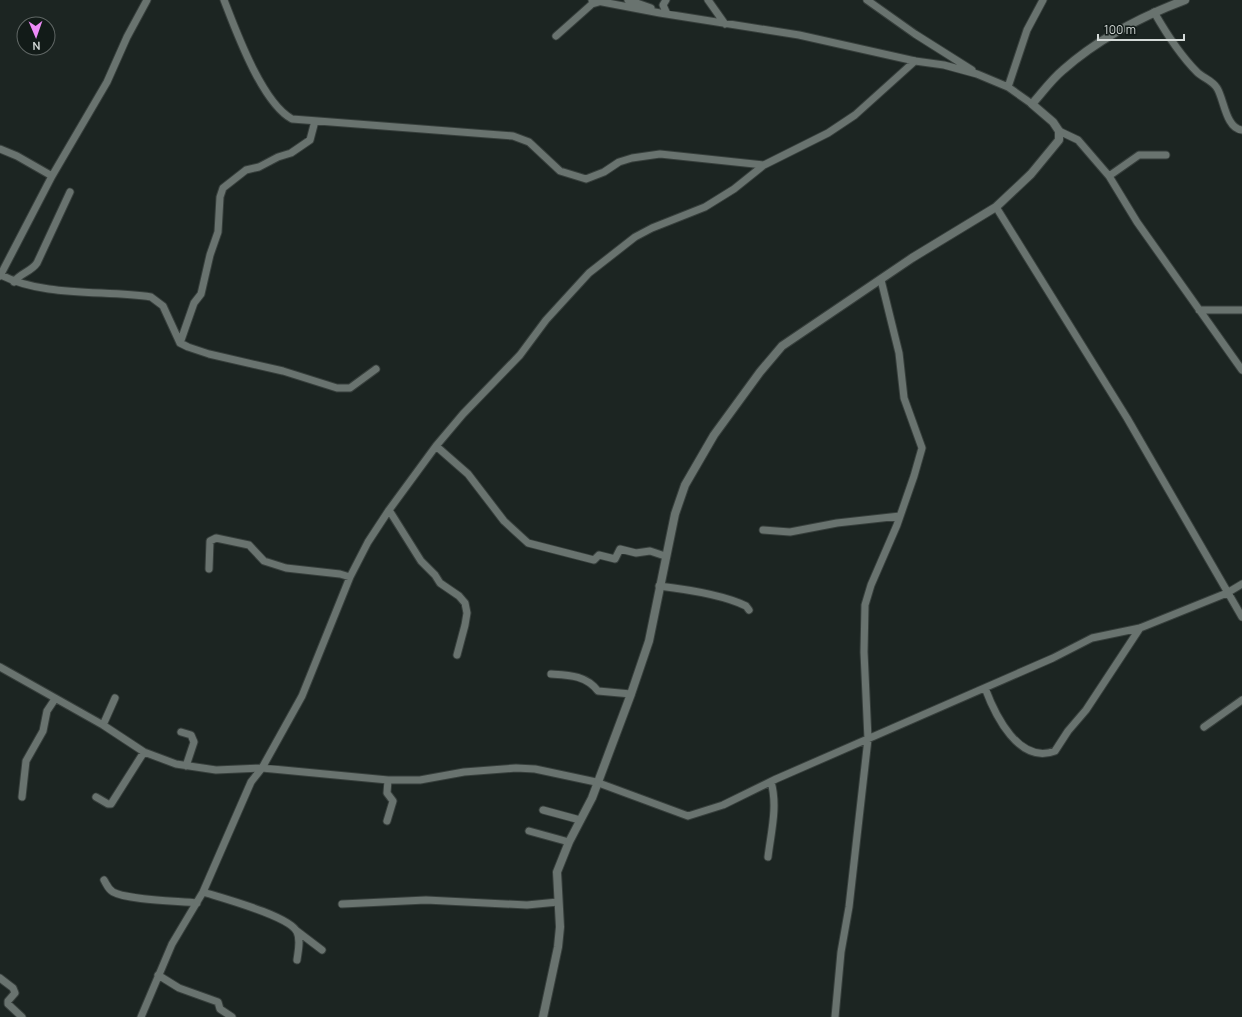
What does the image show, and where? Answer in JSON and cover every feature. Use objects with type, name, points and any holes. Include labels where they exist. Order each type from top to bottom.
[{"type":"street","points":[[147,0],[127,37],[107,82],[52,176],[0,276],[14,282],[54,289],[151,297],[163,306],[180,343],[209,354],[283,371],[345,389],[350,388],[376,369]]},
{"type":"street","points":[[224,0],[260,82],[280,110],[292,119],[513,136],[529,142],[560,171],[586,179],[599,175],[619,162],[632,158],[660,154],[764,165]]},
{"type":"street","points":[[592,0],[663,14],[799,35],[915,61],[944,65],[977,74],[1008,87],[1032,104],[1053,122],[1059,131],[1078,140],[1109,176],[1137,222],[1242,370]]},
{"type":"street","points":[[628,0],[663,14]]},
{"type":"street","points":[[663,14],[663,5],[666,0]]},
{"type":"street","points":[[708,0],[725,24]]},
{"type":"street","points":[[867,0],[915,34],[977,74]]},
{"type":"street","points":[[1008,87],[1027,30],[1043,0]]},
{"type":"street","points":[[1032,104],[1055,77],[1071,63],[1120,28],[1154,12],[1185,0]]},
{"type":"street","points":[[556,36],[592,4],[600,2]]},
{"type":"street","points":[[1154,12],[1164,30],[1197,72],[1217,88],[1222,106],[1233,126],[1236,130],[1242,130]]},
{"type":"street","points":[[141,1017],[172,944],[203,892],[251,782],[262,768],[302,696],[350,577],[368,542],[389,510],[436,446],[463,414],[520,355],[546,320],[589,273],[635,237],[652,228],[704,206],[734,189],[764,165],[828,133],[855,115],[915,61]]},
{"type":"street","points":[[180,343],[194,303],[201,294],[210,255],[218,232],[220,197],[223,188],[246,170],[259,167],[278,157],[291,154],[310,140],[315,121]]},
{"type":"street","points":[[543,1017],[558,947],[560,927],[557,872],[569,842],[592,798],[596,782],[631,694],[649,641],[665,556],[675,514],[685,485],[714,434],[760,372],[782,346],[912,258],[996,207],[1031,174],[1053,149],[1059,140],[1059,131]]},
{"type":"street","points":[[0,149],[17,156],[52,176]]},
{"type":"street","points":[[1109,176],[1139,155],[1166,156]]},
{"type":"street","points":[[14,282],[17,277],[34,269],[70,192]]},
{"type":"street","points":[[996,207],[1127,418],[1242,617]]},
{"type":"street","points":[[835,1017],[841,952],[849,907],[868,739],[864,652],[865,605],[871,585],[900,516],[922,448],[904,398],[898,346],[881,280]]},
{"type":"street","points":[[1199,310],[1242,310]]},
{"type":"street","points":[[436,446],[468,474],[504,521],[528,543],[594,560],[599,555],[615,559],[620,550],[636,553],[650,551],[665,556]]},
{"type":"street","points":[[389,510],[421,561],[435,575],[440,583],[459,596],[465,604],[465,626],[457,655]]},
{"type":"street","points":[[763,530],[790,532],[837,523],[900,516]]},
{"type":"street","points":[[209,569],[210,541],[216,538],[249,544],[264,561],[286,568],[340,574],[350,577]]},
{"type":"street","points":[[0,668],[103,725],[144,752],[163,760],[186,766],[216,770],[262,768],[388,780],[420,780],[464,772],[516,768],[535,769],[596,782],[688,816],[723,805],[771,782],[985,688],[1092,638],[1140,628],[1227,593],[1242,584]]},
{"type":"street","points":[[659,586],[692,591],[731,601],[746,606],[748,610]]},
{"type":"street","points":[[985,688],[992,707],[1005,730],[1028,750],[1040,754],[1055,751],[1068,731],[1086,710],[1140,628]]},
{"type":"street","points":[[551,674],[582,678],[593,685],[598,691],[631,694]]},
{"type":"street","points":[[103,725],[115,698]]},
{"type":"street","points":[[22,797],[26,761],[43,731],[47,711],[55,699]]},
{"type":"street","points":[[1204,727],[1242,700]]},
{"type":"street","points":[[181,732],[186,732],[193,739],[186,766]]},
{"type":"street","points":[[96,797],[108,804],[111,804],[144,752]]},
{"type":"street","points":[[387,820],[393,801],[387,795],[388,780]]},
{"type":"street","points":[[768,857],[775,805],[775,795],[771,782]]},
{"type":"street","points":[[543,810],[580,820]]},
{"type":"street","points":[[529,831],[569,842]]},
{"type":"street","points":[[104,880],[108,888],[115,893],[146,899],[197,903]]},
{"type":"street","points":[[203,892],[270,914],[292,925],[297,931],[322,950]]},
{"type":"street","points":[[342,904],[426,900],[527,905],[558,902]]},
{"type":"street","points":[[297,931],[299,937],[297,960]]},
{"type":"street","points":[[158,975],[179,988],[218,1002],[220,1009],[232,1017]]},
{"type":"street","points":[[0,978],[13,988],[15,993],[8,1001],[8,1004],[22,1017]]}]
